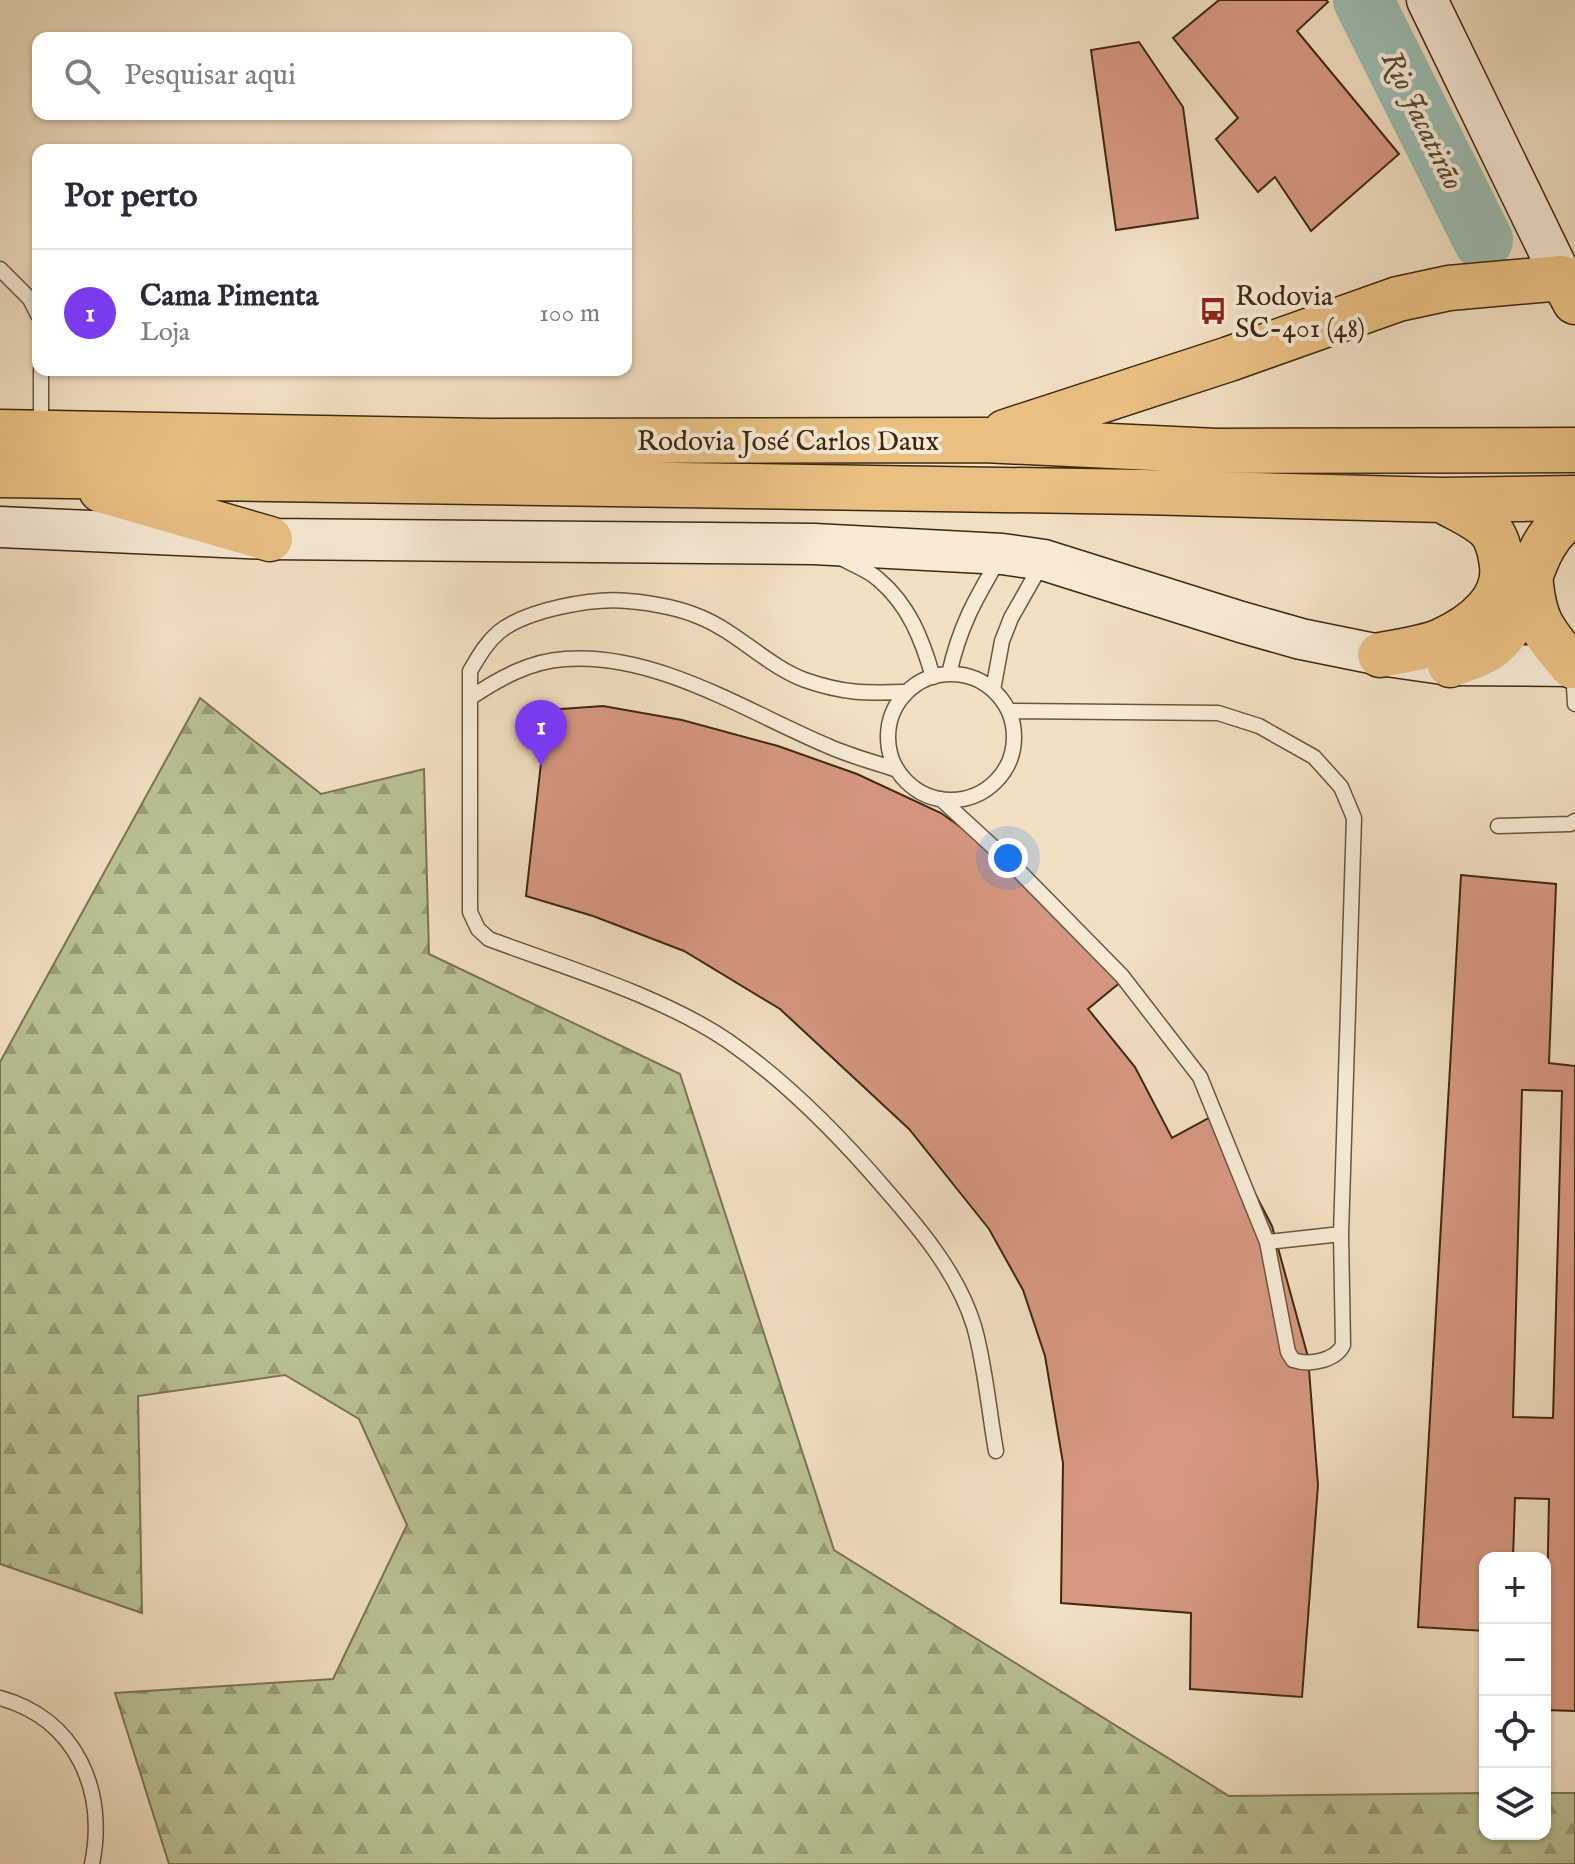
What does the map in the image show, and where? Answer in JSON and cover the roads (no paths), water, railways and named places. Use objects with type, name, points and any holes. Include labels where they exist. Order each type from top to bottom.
[{"type":"highway","points":[[984,440],[1398,299],[1449,288],[1571,286]]},
{"type":"highway","name":"Rodovia José Carlos Daux","points":[[21,432],[485,441],[984,440],[1216,451],[1575,450]]},
{"type":"highway","name":"Rodovia José Carlos Daux","points":[[0,475],[1143,492],[1442,500],[1575,498]]},
{"type":"highway","points":[[57,476],[270,539]]},
{"type":"highway","points":[[1380,655],[1437,643],[1467,628],[1487,611],[1501,589],[1504,573],[1491,531],[1442,500]]},
{"type":"highway","points":[[1450,665],[1493,646],[1507,632],[1542,548],[1575,513]]},
{"type":"highway","points":[[1530,572],[1532,604],[1537,619],[1574,679]]},
{"type":"main road","points":[[1427,0],[1571,286]]},
{"type":"main road","points":[[0,527],[270,539],[814,544],[1002,554],[1044,560],[1301,639],[1380,655],[1574,679]]},
{"type":"lane","points":[[0,269],[32,303]]},
{"type":"lane","points":[[21,432],[39,376]]},
{"type":"lane","points":[[814,544],[877,577],[907,611],[921,636],[933,677]]},
{"type":"lane","points":[[949,674],[957,638],[970,608],[1002,554]]},
{"type":"lane","points":[[993,690],[1002,641],[1011,618],[1044,560]]},
{"type":"lane","points":[[907,692],[843,692],[800,678],[698,616],[627,600],[587,602],[526,618],[502,629],[484,646],[470,671],[470,912],[478,929],[489,939],[665,1006],[726,1040],[780,1082],[847,1144],[915,1223],[951,1274],[974,1326],[996,1451]]},
{"type":"lane","points":[[470,698],[496,680],[525,667],[563,659],[597,659],[642,667],[768,717],[829,747],[897,770]]},
{"type":"lane","points":[[949,674],[980,681],[993,690],[1009,711],[1014,740],[1012,756],[996,781],[971,797],[941,799],[924,794],[909,784],[897,770],[888,738],[897,705],[907,692],[933,677],[949,674]]},
{"type":"lane","points":[[941,799],[1016,868],[1122,976],[1200,1077],[1267,1242],[1288,1352],[1293,1360],[1301,1363],[1339,1353],[1343,1345],[1341,1234],[1354,818],[1341,787],[1314,757],[1259,726],[1218,713],[1009,711]]},
{"type":"lane","points":[[1498,826],[1570,824],[1575,821]]},
{"type":"lane","points":[[1267,1242],[1341,1234]]},
{"type":"lane","points":[[0,1698],[29,1708],[51,1723],[85,1770],[96,1805],[98,1837],[92,1864]]},
{"type":"waterway","name":"Rio Jacatirão","points":[[1363,0],[1483,240]]},
{"type":"place","name":"Rodovia SC-401 (48)","points":[[1213,311]]},
{"type":"place","name":"Cama Pimenta","points":[[541,766]]}]
